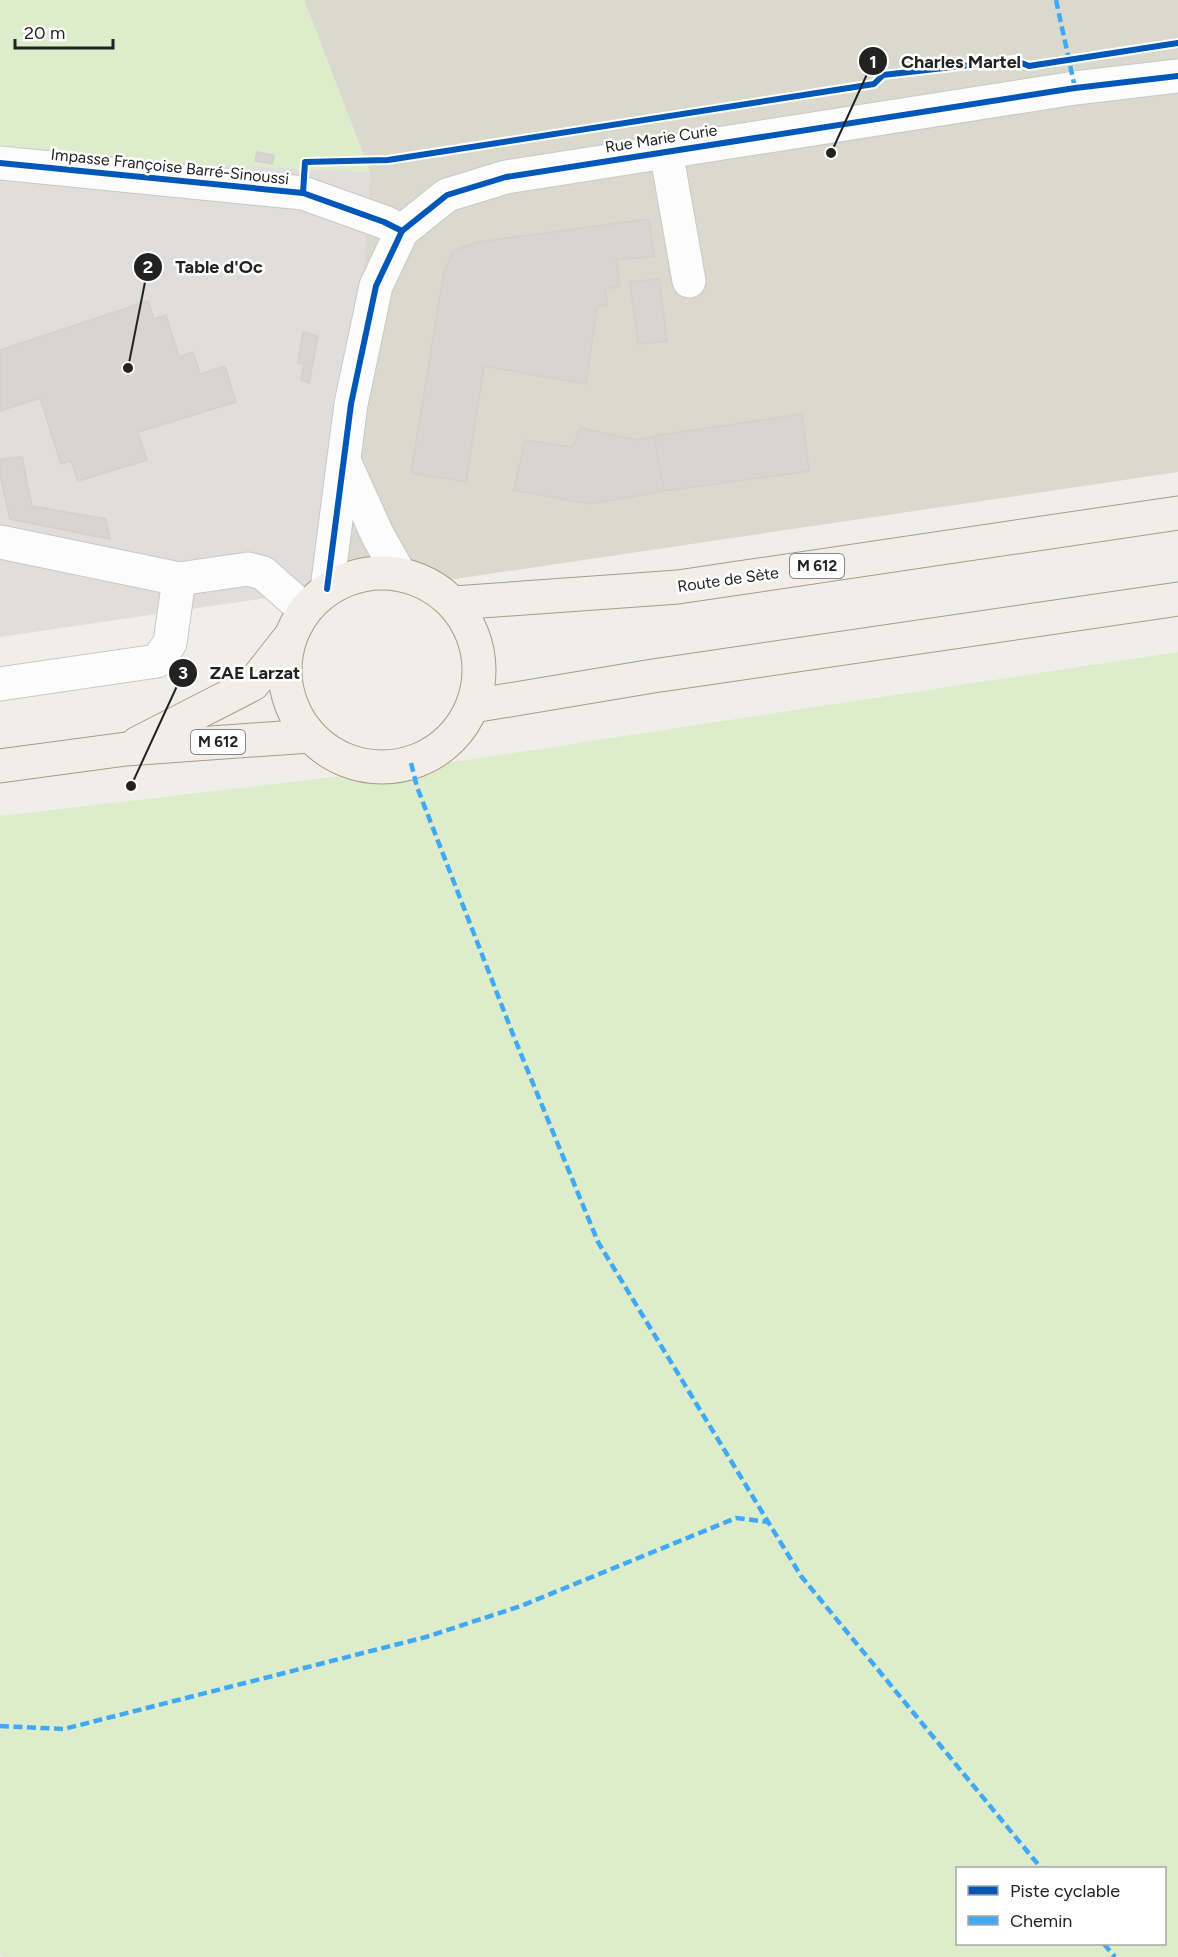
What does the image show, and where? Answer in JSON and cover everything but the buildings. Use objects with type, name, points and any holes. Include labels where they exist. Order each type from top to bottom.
[{"type":"main road","name":"Route de Sète","points":[[454,603],[678,587],[1178,513]]},
{"type":"main road","points":[[374,572],[399,573],[428,583],[454,603],[470,626],[478,652],[480,680],[473,706],[458,731],[437,751],[411,763],[391,767],[371,767],[348,761],[328,751],[310,736],[295,714],[286,689],[284,662],[307,612],[349,577],[374,572]]},
{"type":"main road","points":[[473,706],[653,676],[1178,599]]},
{"type":"main road","name":"M 612","points":[[126,749],[253,684],[307,612]]},
{"type":"main road","name":"M 612","points":[[0,766],[126,749],[310,736]]},
{"type":"street","name":"Rue Marie Curie","points":[[307,612],[345,463],[351,404],[376,286],[402,231],[447,195],[496,180],[666,151],[1065,90],[1178,76]]},
{"type":"street","points":[[666,151],[690,281]]},
{"type":"street","name":"Impasse Françoise Barré-Sinoussi","points":[[0,163],[303,193],[384,222],[402,231]]},
{"type":"street","points":[[345,463],[378,536],[399,573]]},
{"type":"street","points":[[0,542],[179,579],[248,569],[263,573],[307,612]]},
{"type":"street","points":[[0,684],[157,661],[170,643],[179,579]]},
{"type":"shaded area","points":[[304,0],[1178,0],[1178,472],[428,583],[397,573],[368,573],[343,590],[370,172]]},
{"type":"shaded area","points":[[0,154],[370,172],[344,579],[327,589],[0,637]]},
{"type":"green space","points":[[0,0],[304,0],[370,172],[0,155]]},
{"type":"green space","points":[[1178,652],[1178,1957],[4,1957],[0,1954],[0,816],[420,767]]},
{"type":"marked path","points":[[1056,0],[1075,88]]},
{"type":"marked path","points":[[411,763],[417,787],[514,1037],[598,1242],[801,1576],[1040,1867]]},
{"type":"marked path","points":[[0,1726],[64,1729],[426,1637],[521,1606],[736,1518],[769,1522]]},
{"type":"marked path","points":[[1105,1945],[1115,1957]]},
{"type":"cycle path","points":[[303,193],[305,162],[388,160],[874,84],[883,75],[1014,60],[1029,66],[1178,43]]},
{"type":"cycle path","points":[[327,589],[351,404],[376,286],[402,231],[447,195],[506,177],[1075,88],[1178,76]]},
{"type":"cycle path","points":[[0,163],[303,193],[384,222],[402,231]]},
{"type":"place","name":"Charles Martel","points":[[831,153]]},
{"type":"place","name":"Table d'Oc","points":[[128,368]]},
{"type":"place","name":"ZAE Larzat","points":[[131,786]]}]
